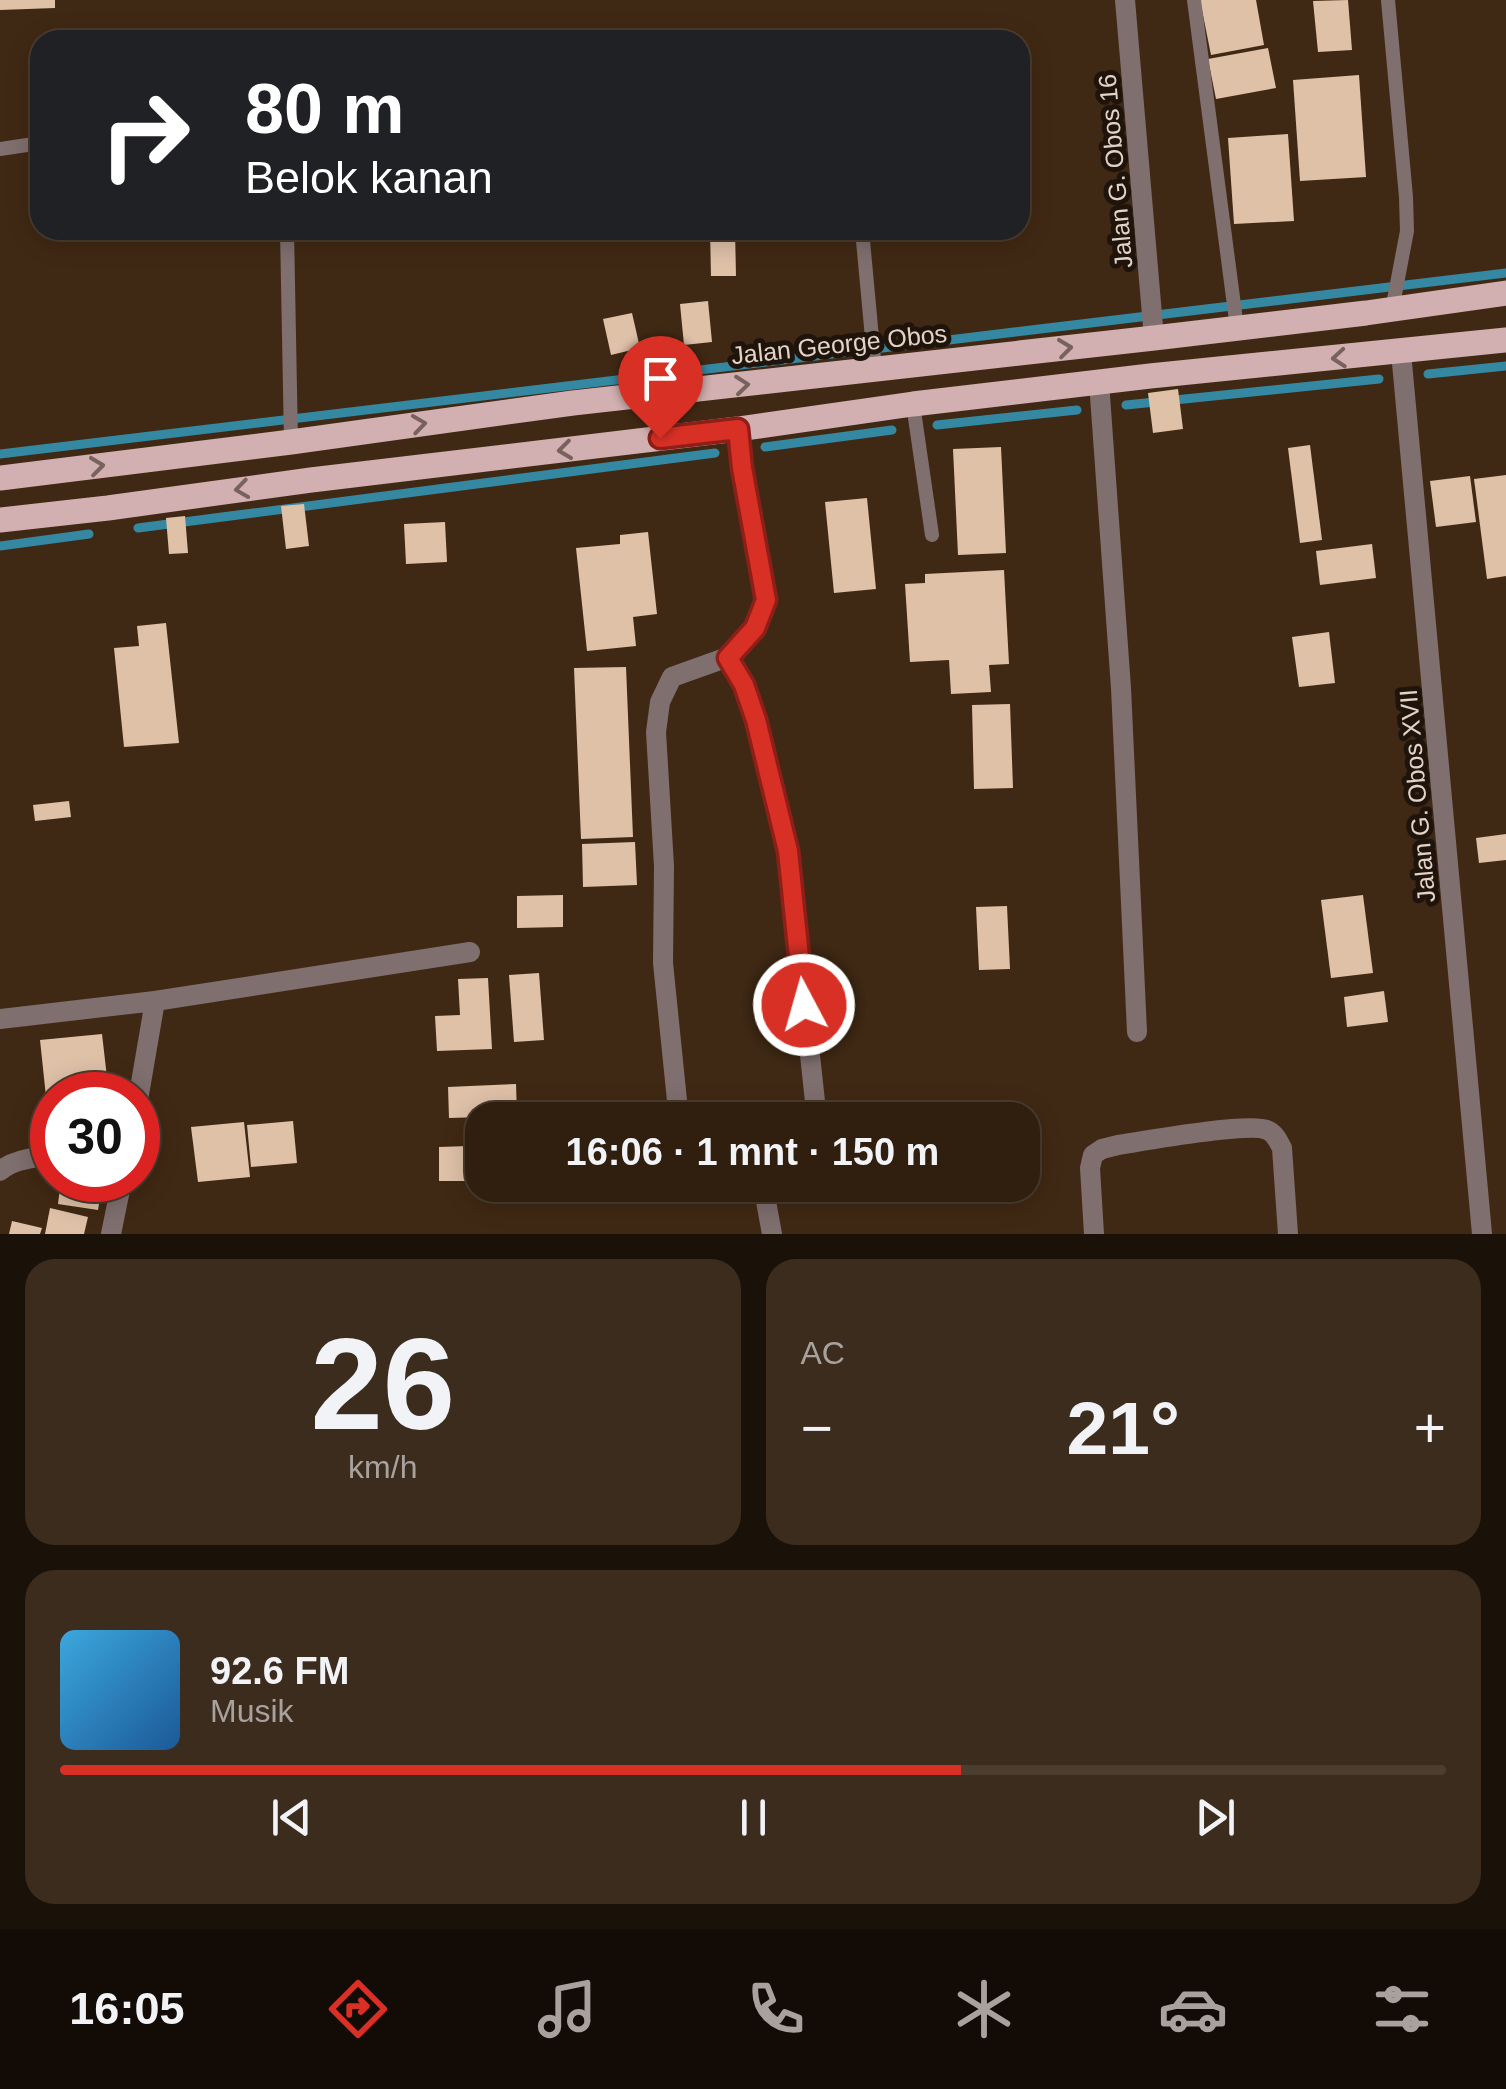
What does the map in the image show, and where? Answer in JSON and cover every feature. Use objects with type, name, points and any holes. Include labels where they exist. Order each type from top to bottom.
[{"type":"main road","name":"Jalan George Obos","points":[[0,478],[574,402],[1154,338],[1506,294]]},
{"type":"main road","points":[[0,520],[913,404],[1506,340]]},
{"type":"street","name":"Jalan G. Obos 16","points":[[1125,0],[1154,338]]},
{"type":"street","name":"Jalan G. Obos XVII","points":[[1401,352],[1482,1234]]},
{"type":"street","points":[[1100,382],[1122,688],[1137,1032]]},
{"type":"street","points":[[677,1102],[663,963],[664,866],[656,732],[660,702],[672,678],[728,658],[755,628],[766,600],[738,429]]},
{"type":"street","points":[[728,658],[744,685],[756,720],[788,851],[815,1102]]},
{"type":"street","points":[[0,1019],[155,1001],[470,952]]},
{"type":"street","points":[[143,1072],[155,1001]]},
{"type":"street","points":[[1094,1234],[1090,1168],[1093,1154],[1102,1149],[1231,1130],[1265,1129],[1282,1148],[1288,1234]]},
{"type":"street","points":[[0,1172],[30,1159]]},
{"type":"street","points":[[111,1234],[118,1202]]},
{"type":"street","points":[[767,1202],[772,1234]]},
{"type":"lane","points":[[1194,0],[1236,328]]},
{"type":"lane","points":[[1388,0],[1407,231],[1392,310]]},
{"type":"lane","points":[[0,149],[30,145]]},
{"type":"lane","points":[[288,240],[291,442]]},
{"type":"lane","points":[[863,240],[875,370]]},
{"type":"lane","points":[[913,404],[932,535]]},
{"type":"building","points":[[0,0],[55,0],[55,8],[0,10]]},
{"type":"building","points":[[1200,0],[1256,0],[1264,45],[1211,55]]},
{"type":"building","points":[[1348,0],[1352,50],[1318,52],[1313,1]]},
{"type":"building","points":[[1268,48],[1276,88],[1216,99],[1208,59]]},
{"type":"building","points":[[1359,75],[1366,177],[1300,181],[1293,80]]},
{"type":"building","points":[[1288,134],[1294,221],[1234,224],[1228,138]]},
{"type":"building","points":[[710,240],[735,240],[736,276],[711,276]]},
{"type":"building","points":[[708,301],[712,342],[684,345],[680,304]]},
{"type":"building","points":[[632,313],[640,348],[611,355],[603,319]]},
{"type":"building","points":[[1178,389],[1183,429],[1153,433],[1148,393]]},
{"type":"building","points":[[1310,445],[1322,540],[1300,543],[1288,448]]},
{"type":"building","points":[[1001,447],[1006,553],[958,555],[953,449]]},
{"type":"building","points":[[1506,475],[1506,576],[1487,579],[1474,479]]},
{"type":"building","points":[[1470,476],[1476,522],[1436,527],[1430,481]]},
{"type":"building","points":[[867,498],[876,589],[834,593],[825,502]]},
{"type":"building","points":[[304,504],[309,546],[286,549],[281,506]]},
{"type":"building","points":[[185,516],[188,553],[169,554],[166,518]]},
{"type":"building","points":[[445,522],[447,562],[406,564],[404,524]]},
{"type":"building","points":[[648,532],[657,614],[633,617],[636,646],[587,651],[576,548],[620,544],[620,535]]},
{"type":"building","points":[[1372,544],[1376,578],[1320,585],[1316,551]]},
{"type":"building","points":[[1004,570],[1009,664],[989,665],[991,692],[951,694],[949,660],[910,662],[905,584],[925,583],[925,574]]},
{"type":"building","points":[[166,623],[179,743],[124,747],[114,648],[139,646],[137,626]]},
{"type":"building","points":[[1329,632],[1335,683],[1299,687],[1292,637]]},
{"type":"building","points":[[626,667],[633,837],[581,839],[574,668]]},
{"type":"building","points":[[1010,704],[1013,788],[974,789],[972,705]]},
{"type":"building","points":[[69,801],[71,817],[35,821],[33,805]]},
{"type":"building","points":[[1506,834],[1506,860],[1479,863],[1476,838]]},
{"type":"building","points":[[635,842],[637,885],[583,887],[582,844]]},
{"type":"building","points":[[563,895],[563,927],[517,928],[517,896]]},
{"type":"building","points":[[1363,895],[1373,973],[1331,978],[1321,900]]},
{"type":"building","points":[[1007,906],[1010,969],[979,970],[976,907]]},
{"type":"building","points":[[539,973],[544,1040],[514,1042],[509,975]]},
{"type":"building","points":[[488,978],[492,1049],[437,1051],[435,1016],[460,1015],[458,979]]},
{"type":"building","points":[[1384,991],[1388,1022],[1347,1027],[1344,997]]},
{"type":"building","points":[[102,1034],[106,1072],[43,1072],[40,1040]]},
{"type":"building","points":[[516,1084],[517,1102],[465,1102],[465,1118],[449,1118],[448,1087]]},
{"type":"building","points":[[293,1121],[297,1163],[251,1167],[247,1125]]},
{"type":"building","points":[[244,1122],[250,1177],[198,1182],[191,1127]]},
{"type":"building","points":[[465,1146],[465,1181],[439,1181],[439,1147]]},
{"type":"building","points":[[58,1202],[99,1202],[98,1210]]},
{"type":"building","points":[[50,1208],[88,1217],[84,1234],[45,1234]]},
{"type":"building","points":[[12,1221],[42,1228],[40,1234],[9,1234]]},
{"type":"waterway","points":[[0,454],[1506,273]]},
{"type":"waterway","points":[[1428,374],[1506,366]]},
{"type":"waterway","points":[[1126,405],[1379,379]]},
{"type":"waterway","points":[[937,425],[1077,410]]},
{"type":"waterway","points":[[765,447],[892,430]]},
{"type":"waterway","points":[[138,528],[715,453]]},
{"type":"waterway","points":[[0,546],[89,534]]},
{"type":"route","points":[[660,438],[738,429],[766,600],[755,628],[728,658],[744,685],[756,720],[788,851],[804,1005]]}]
